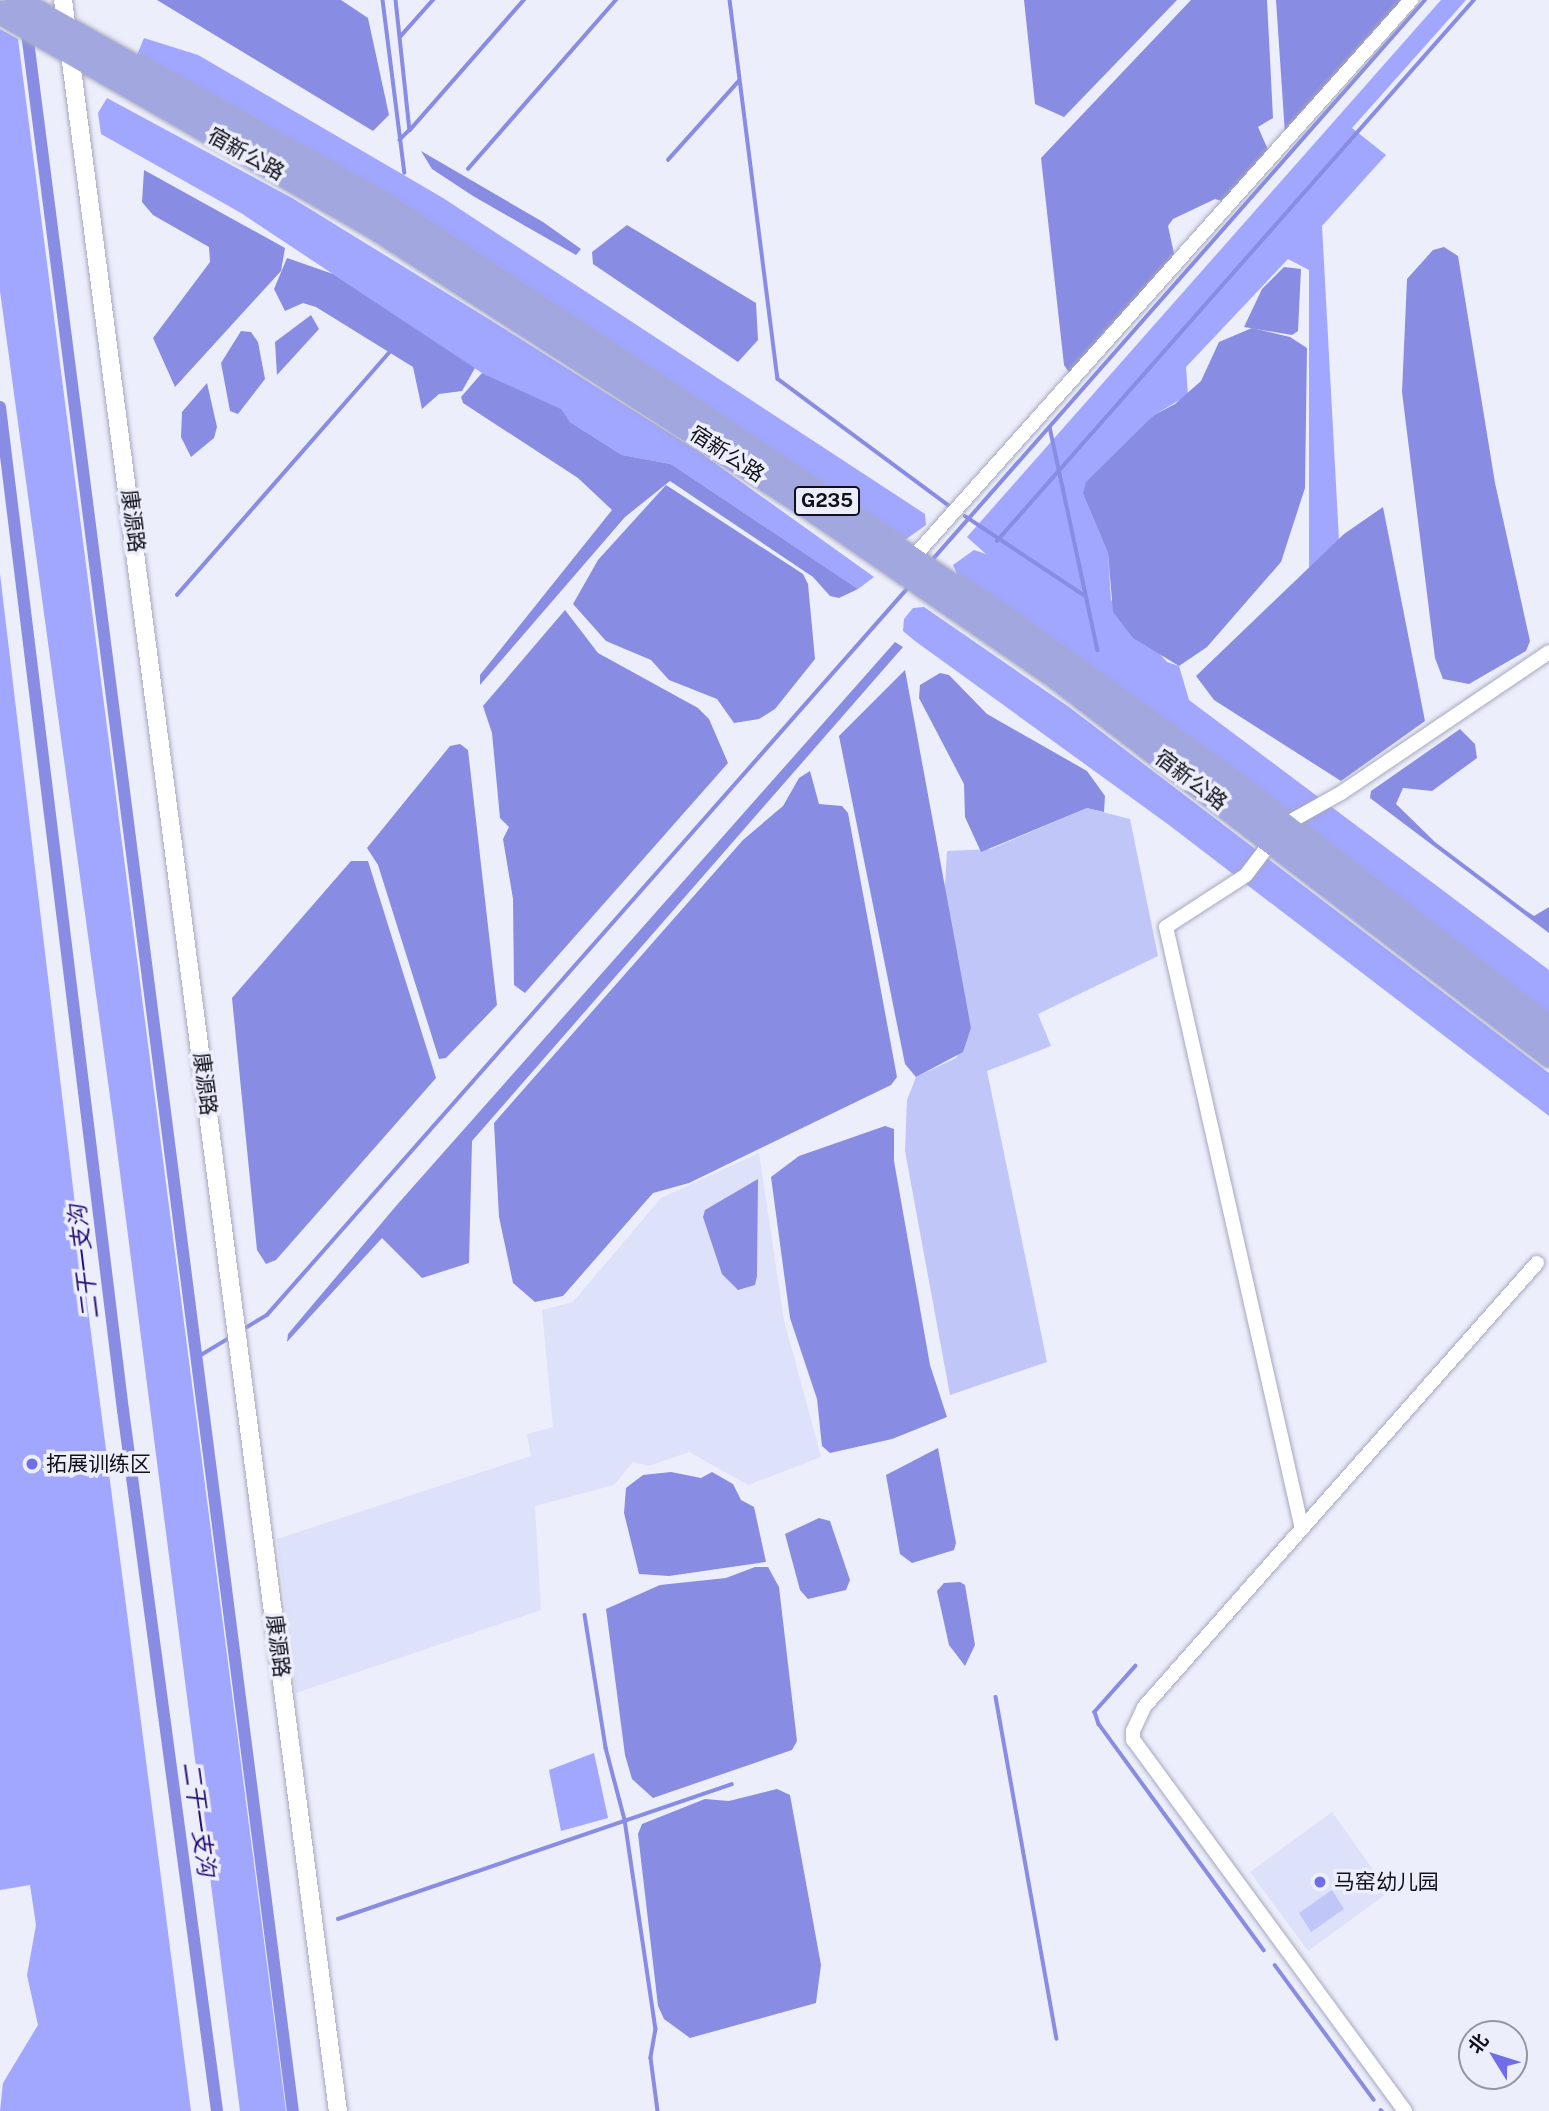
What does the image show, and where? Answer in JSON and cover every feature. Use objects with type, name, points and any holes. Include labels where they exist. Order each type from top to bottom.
[{"type":"highway","name":"宿新公路","points":[[24,4],[378,203],[907,564],[1549,1031]]},
{"type":"highway","name":"宿新公路","points":[[0,12],[72,56],[377,229],[907,564]]},
{"type":"highway","name":"宿新公路","points":[[1278,834],[1549,1055]]},
{"type":"street","points":[[63,0],[66,29]]},
{"type":"street","points":[[907,564],[1410,0]]},
{"type":"street","name":"康源路","points":[[66,29],[72,56],[338,2111]]},
{"type":"street","points":[[1302,1529],[1166,927],[1246,875],[1278,834],[1549,652]]},
{"type":"street","points":[[1405,2111],[1133,1740],[1136,1718],[1537,1263]]},
{"type":"shaded area","points":[[157,0],[341,0],[368,18],[389,115],[373,131]]},
{"type":"shaded area","points":[[1024,0],[1177,0],[1064,117],[1035,104]]},
{"type":"shaded area","points":[[1191,0],[1267,0],[1273,118],[1258,127],[1269,152],[1225,202],[1215,199],[1173,219],[1168,226],[1175,258],[1070,374],[1064,365],[1041,158]]},
{"type":"shaded area","points":[[1276,0],[1406,0],[1285,134]]},
{"type":"shaded area","points":[[1441,0],[1466,0],[1352,128],[1386,155],[1322,226],[1339,540],[1309,571],[1309,270],[1288,259],[1186,367],[1188,395],[1154,415],[1083,494],[1108,553],[1111,600],[1167,662],[1179,666],[1189,700],[1549,970],[1549,1017],[958,576],[953,565],[974,550],[986,554],[967,537]]},
{"type":"shaded area","points":[[0,29],[18,39],[286,2111],[240,2111],[114,1126],[0,291]]},
{"type":"shaded area","points":[[144,38],[198,55],[443,198],[925,514],[926,525],[905,540],[391,201],[137,55]]},
{"type":"shaded area","points":[[107,98],[292,198],[492,321],[701,453],[874,577],[858,589],[671,464],[622,455],[570,422],[560,409],[482,373],[241,213],[101,134],[98,113]]},
{"type":"shaded area","points":[[421,151],[543,222],[581,249],[576,255],[473,196],[432,169]]},
{"type":"shaded area","points":[[144,170],[285,248],[281,271],[175,387],[153,338],[210,262],[209,247],[153,215],[142,202]]},
{"type":"shaded area","points":[[627,225],[756,303],[758,340],[738,362],[593,264],[592,252]]},
{"type":"shaded area","points":[[1444,247],[1458,256],[1495,483],[1530,641],[1526,651],[1469,684],[1443,679],[1435,658],[1402,392],[1407,279],[1433,250]]},
{"type":"shaded area","points":[[287,258],[333,274],[475,368],[462,391],[439,394],[422,409],[413,367],[316,307],[303,303],[285,311],[274,289]]},
{"type":"shaded area","points":[[1284,267],[1301,269],[1298,331],[1292,335],[1244,327],[1262,289]]},
{"type":"shaded area","points":[[311,315],[319,329],[277,375],[275,342]]},
{"type":"shaded area","points":[[1252,328],[1290,337],[1307,348],[1305,488],[1281,562],[1207,647],[1179,666],[1133,638],[1113,612],[1108,553],[1083,494],[1086,482],[1154,415],[1175,404],[1201,381],[1219,342]]},
{"type":"shaded area","points":[[241,331],[251,332],[258,342],[265,379],[238,414],[230,411],[221,363]]},
{"type":"shaded area","points":[[482,373],[561,409],[570,422],[622,455],[671,464],[858,589],[839,598],[830,596],[813,577],[670,481],[625,517],[480,685],[480,675],[612,510],[578,478],[463,403],[461,397]]},
{"type":"shaded area","points":[[207,383],[217,427],[214,438],[191,457],[181,437],[182,412]]},
{"type":"shaded area","points":[[666,485],[803,574],[808,584],[815,659],[775,709],[759,719],[734,723],[717,699],[669,680],[651,660],[606,641],[573,604],[598,560]]},
{"type":"shaded area","points":[[1383,507],[1425,721],[1341,781],[1214,700],[1196,676],[1344,534]]},
{"type":"shaded area","points":[[0,574],[81,1255],[191,2111],[0,2111],[3,2083],[38,2025],[27,1975],[36,1925],[30,1885],[0,1890]]},
{"type":"shaded area","points":[[924,607],[1069,707],[1549,1073],[1549,1116],[1169,825],[915,641],[903,631],[904,619],[913,608]]},
{"type":"shaded area","points":[[565,610],[598,653],[698,708],[709,719],[728,763],[525,993],[514,985],[513,899],[503,839],[509,827],[500,818],[492,733],[483,706]]},
{"type":"shaded area","points":[[895,642],[903,647],[472,1141],[469,1263],[422,1278],[382,1238],[287,1342],[288,1334],[396,1206]]},
{"type":"shaded area","points":[[905,670],[971,1028],[963,1052],[916,1077],[905,1064],[839,736]]},
{"type":"shaded area","points":[[940,673],[949,675],[987,714],[1087,771],[1105,796],[1104,812],[1087,808],[981,852],[965,817],[964,784],[919,698],[920,685]]},
{"type":"shaded area","points":[[1460,729],[1475,744],[1477,758],[1432,791],[1403,788],[1396,804],[1435,842],[1525,910],[1534,916],[1549,907],[1549,933],[1370,798],[1371,791]]},
{"type":"shaded area","points":[[460,744],[468,750],[497,1005],[446,1058],[439,1059],[378,865],[367,848],[450,746]]},
{"type":"shaded area","points":[[810,771],[819,804],[842,806],[848,813],[897,1077],[891,1085],[689,1183],[653,1193],[563,1296],[535,1302],[513,1283],[499,1217],[494,1123],[743,840],[783,806],[799,778]]},
{"type":"shaded area","points":[[1087,808],[1130,819],[1158,956],[1038,1014],[1051,1046],[987,1071],[1047,1362],[950,1395],[905,1151],[907,1100],[916,1077],[956,1058],[971,1029],[944,901],[947,851],[991,849]]},
{"type":"shaded area","points":[[351,861],[368,861],[436,1078],[276,1260],[266,1264],[257,1250],[232,998]]},
{"type":"shaded area","points":[[885,1126],[894,1129],[894,1161],[930,1365],[947,1417],[892,1439],[830,1453],[822,1446],[817,1399],[790,1318],[771,1177],[799,1156]]},
{"type":"shaded area","points":[[759,1153],[784,1320],[821,1457],[748,1485],[689,1452],[649,1466],[633,1462],[614,1485],[535,1506],[541,1610],[296,1693],[277,1539],[531,1456],[527,1434],[553,1427],[542,1310],[573,1302],[661,1198]]},
{"type":"shaded area","points":[[758,1179],[757,1276],[755,1285],[738,1290],[722,1274],[703,1217],[705,1210]]},
{"type":"shaded area","points":[[938,1448],[956,1543],[954,1550],[912,1563],[900,1554],[886,1475]]},
{"type":"shaded area","points":[[671,1472],[701,1478],[712,1472],[733,1484],[741,1500],[754,1507],[766,1562],[669,1576],[639,1574],[624,1513],[626,1488],[643,1475]]},
{"type":"shaded area","points":[[819,1518],[830,1521],[850,1580],[846,1590],[808,1599],[800,1590],[785,1534]]},
{"type":"shaded area","points":[[755,1567],[768,1567],[779,1587],[797,1741],[792,1750],[653,1798],[632,1779],[625,1755],[606,1609],[660,1585],[726,1578]]},
{"type":"shaded area","points":[[960,1582],[965,1585],[975,1645],[965,1666],[949,1645],[937,1591],[944,1583]]},
{"type":"shaded area","points":[[594,1753],[608,1818],[561,1831],[549,1770]]},
{"type":"shaded area","points":[[777,1789],[790,1795],[821,1965],[816,2003],[690,2038],[664,2019],[658,2006],[638,1834],[642,1824],[705,1799],[729,1801]]},
{"type":"shaded area","name":"马窑幼儿园","points":[[1332,1812],[1389,1892],[1308,1951],[1250,1872]]},
{"type":"shaded area","points":[[1332,1890],[1344,1909],[1311,1932],[1299,1913]]},
{"type":"waterway","points":[[383,0],[405,173]]},
{"type":"waterway","points":[[396,0],[410,130],[400,140]]},
{"type":"waterway","points":[[400,37],[433,0]]},
{"type":"waterway","points":[[410,130],[524,0]]},
{"type":"waterway","points":[[468,169],[616,0]]},
{"type":"waterway","points":[[730,0],[778,379],[948,505]]},
{"type":"waterway","points":[[934,558],[1425,0]]},
{"type":"waterway","points":[[997,541],[1474,0]]},
{"type":"waterway","points":[[26,25],[293,2111]]},
{"type":"waterway","points":[[668,160],[739,81]]},
{"type":"waterway","points":[[177,595],[390,352]]},
{"type":"waterway","name":"二干一支沟","points":[[0,407],[123,1410],[217,2111]]},
{"type":"waterway","points":[[1050,427],[1098,650]]},
{"type":"waterway","points":[[965,516],[1084,595]]},
{"type":"waterway","points":[[247,1327],[267,1315],[907,589]]},
{"type":"waterway","points":[[196,1358],[228,1339]]},
{"type":"waterway","points":[[585,1615],[606,1748],[625,1820],[656,2029],[651,2058],[658,2111]]},
{"type":"waterway","points":[[1136,1666],[1095,1712],[1099,1724],[1264,1950]]},
{"type":"waterway","points":[[996,1697],[1057,2039]]},
{"type":"waterway","points":[[338,1919],[732,1784]]},
{"type":"waterway","points":[[1275,1965],[1374,2100]]},
{"type":"place","name":"拓展训练区","points":[[32,1464]]},
{"type":"place","name":"马窑幼儿园","points":[[1320,1882]]}]
